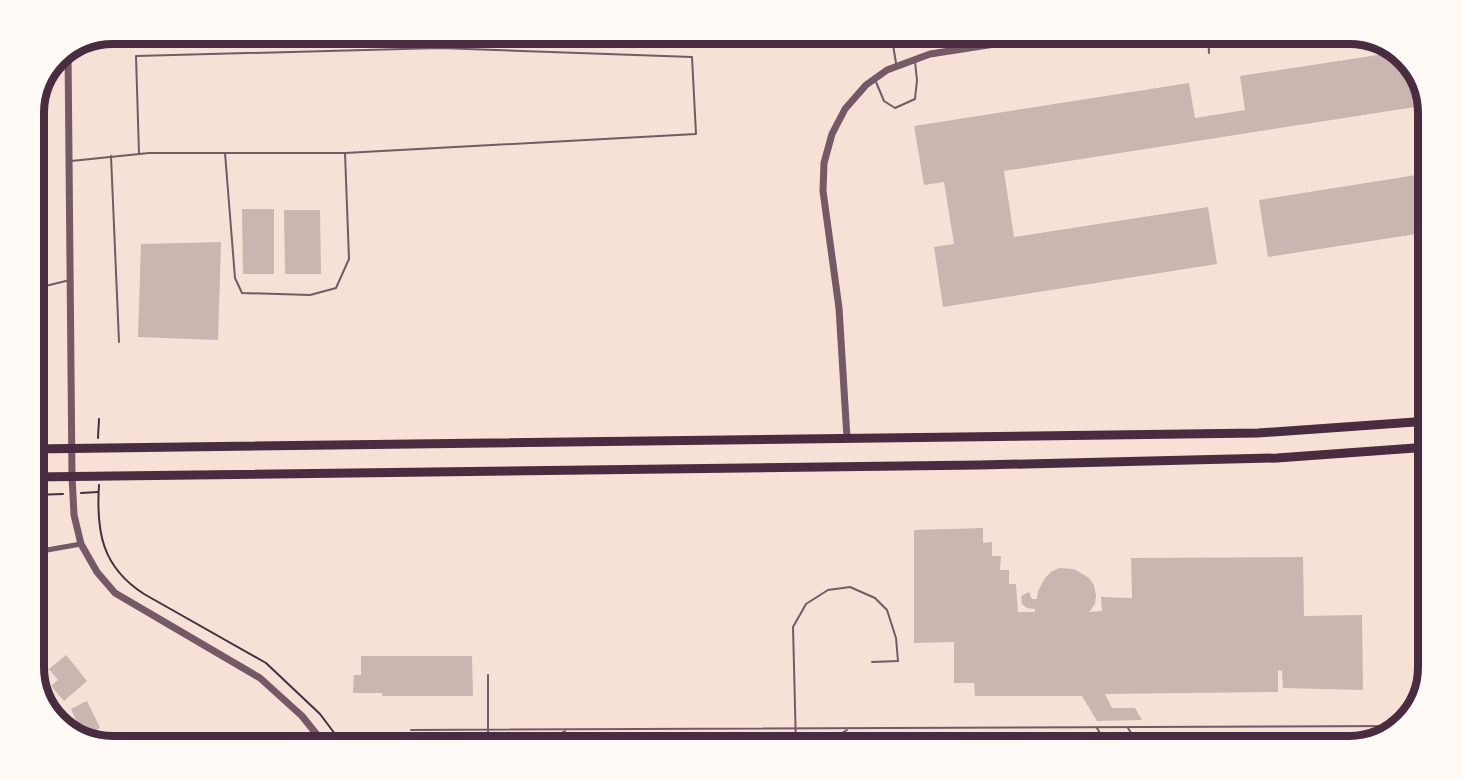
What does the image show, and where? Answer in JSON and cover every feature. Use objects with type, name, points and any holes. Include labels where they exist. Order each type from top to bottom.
[{"type":"highway","points":[[44,448],[1258,433],[1418,422]]},
{"type":"highway","points":[[44,477],[980,465],[1277,458],[1418,448]]},
{"type":"street","points":[[847,438],[838,308],[823,191],[824,163],[832,134],[845,109],[866,85],[887,69],[930,54],[995,44]]},
{"type":"street","points":[[68,60],[72,476],[74,515],[81,544],[97,572],[115,593],[260,678],[302,716],[318,736]]},
{"type":"street","points":[[44,549],[81,544]]},
{"type":"lane","points":[[893,44],[897,66]]},
{"type":"lane","points":[[1209,44],[1209,53]]},
{"type":"lane","points":[[68,162],[139,154],[345,153],[696,134],[692,57],[440,48],[136,56],[139,154]]},
{"type":"lane","points":[[874,79],[884,100],[895,108],[915,99],[917,80],[914,60]]},
{"type":"lane","points":[[225,153],[235,278],[242,293],[310,296],[336,288],[349,259],[345,153]]},
{"type":"lane","points":[[111,156],[119,342]]},
{"type":"lane","points":[[44,286],[70,280]]},
{"type":"lane","points":[[796,736],[793,627],[806,604],[828,590],[850,587],[875,598],[887,610],[896,638],[898,661],[872,662]]},
{"type":"lane","points":[[488,675],[488,736]]},
{"type":"lane","points":[[411,730],[1384,726]]},
{"type":"lane","points":[[1096,728],[1101,736]]},
{"type":"lane","points":[[1128,728],[1133,736]]},
{"type":"lane","points":[[837,736],[849,729]]},
{"type":"lane","points":[[557,736],[568,730]]},
{"type":"path","points":[[98,448],[99,419]]},
{"type":"path","points":[[99,476],[99,530],[109,559],[119,573],[130,585],[144,594],[266,663],[320,714],[336,736]]},
{"type":"building","points":[[1386,54],[1407,74],[1415,90],[1418,107],[1004,171],[1014,237],[1208,207],[1217,264],[943,307],[934,247],[954,244],[944,182],[924,185],[914,126],[1189,83],[1195,118],[1245,110],[1240,76]]},
{"type":"building","points":[[1418,175],[1418,234],[1268,257],[1259,200]]},
{"type":"building","points":[[242,209],[274,209],[274,274],[243,274]]},
{"type":"building","points":[[284,210],[320,210],[321,274],[285,274]]},
{"type":"building","points":[[221,242],[218,340],[138,337],[141,244]]},
{"type":"building","points":[[983,528],[983,543],[992,542],[992,556],[1001,556],[1000,570],[1009,570],[1009,584],[1016,584],[1018,612],[1035,612],[1035,609],[1027,608],[1022,604],[1021,596],[1029,592],[1032,599],[1037,599],[1038,591],[1045,578],[1059,568],[1074,569],[1089,578],[1094,585],[1095,604],[1089,612],[1102,611],[1101,597],[1132,598],[1131,558],[1303,557],[1304,616],[1362,615],[1363,690],[1283,688],[1282,671],[1278,670],[1278,692],[1105,694],[1112,708],[1135,708],[1142,720],[1097,721],[1082,696],[975,696],[974,683],[954,683],[954,642],[914,643],[914,530]]},
{"type":"building","points":[[66,655],[87,681],[64,701],[51,686],[58,680],[49,669]]},
{"type":"building","points":[[361,656],[472,656],[473,696],[382,696],[382,693],[353,693],[354,675],[361,675]]},
{"type":"building","points":[[87,701],[100,728],[92,732],[79,726],[71,709]]}]
